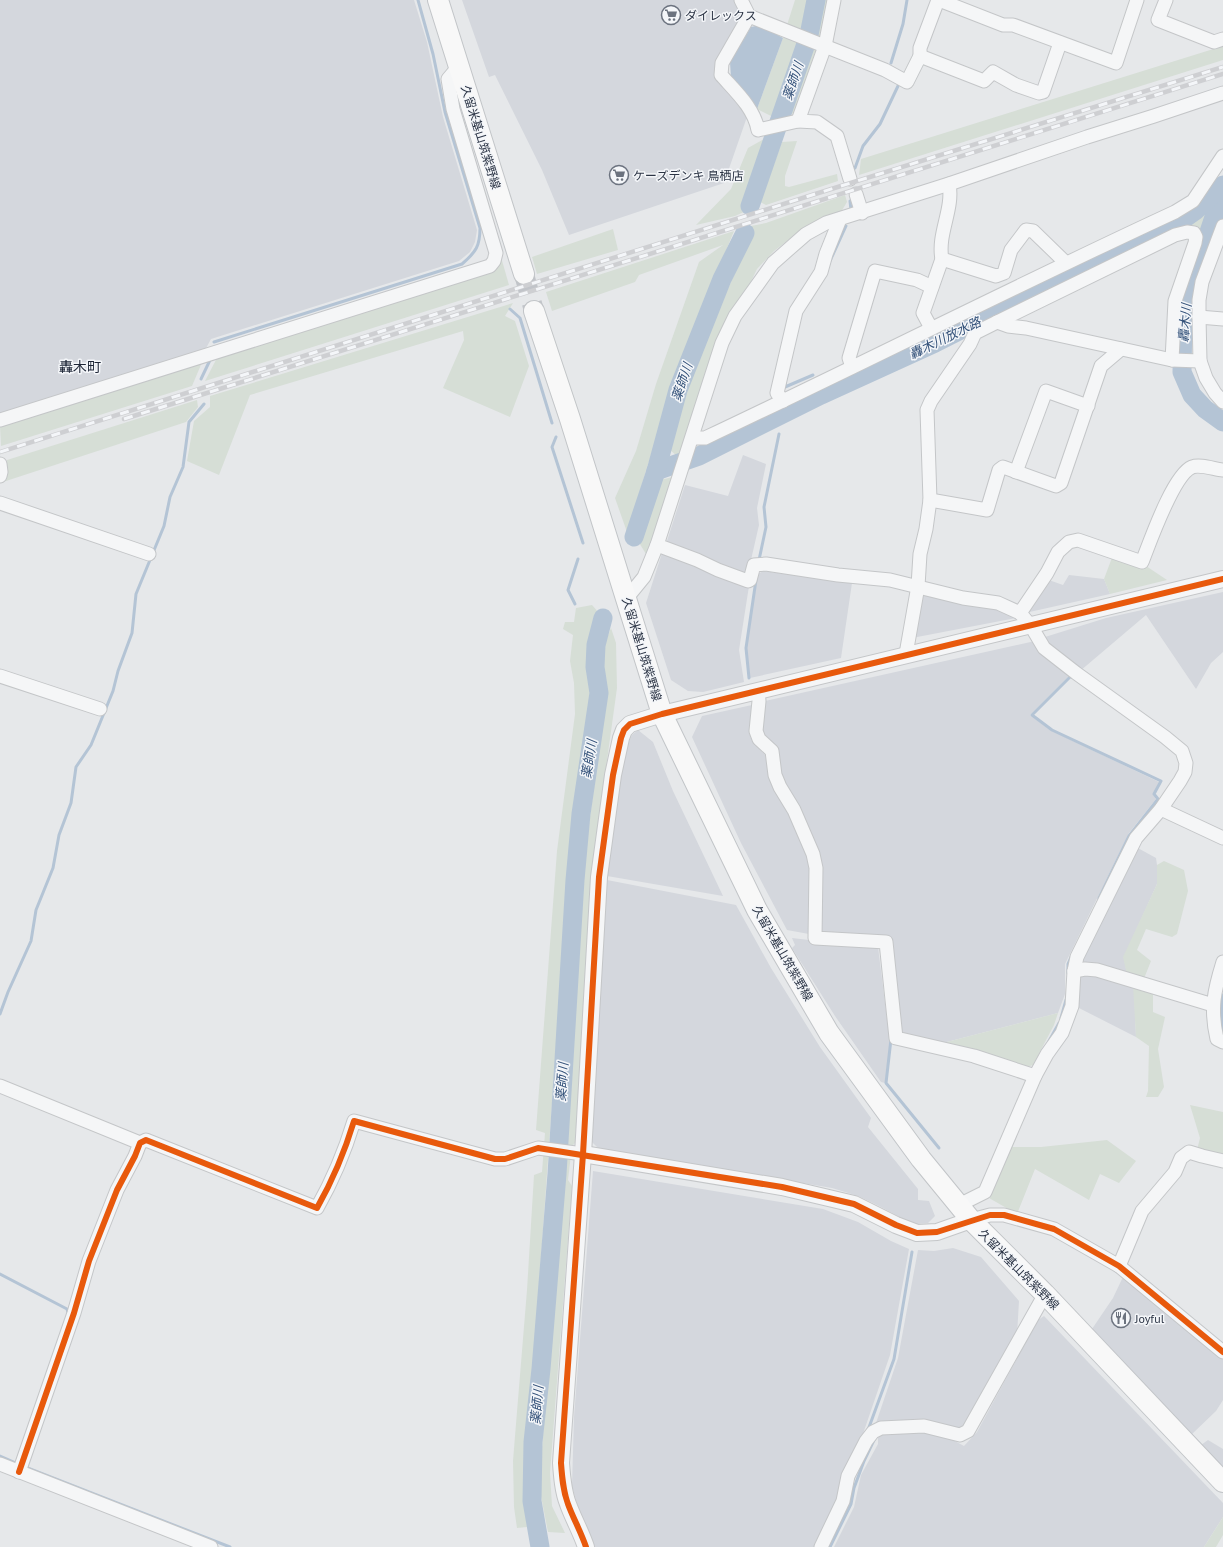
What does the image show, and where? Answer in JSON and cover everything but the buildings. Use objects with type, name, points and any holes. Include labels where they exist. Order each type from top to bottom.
[{"type":"main road","name":"久留米基山筑紫野線","points":[[438,0],[524,274]]},
{"type":"main road","name":"久留米基山筑紫野線","points":[[534,311],[573,427],[662,714],[757,910],[829,1033],[921,1159],[965,1212],[1223,1482]]},
{"type":"street","points":[[741,0],[749,16],[885,70],[907,82],[920,56],[920,48],[938,0],[1003,25],[1013,25],[1116,63],[1137,0]]},
{"type":"street","points":[[798,121],[823,45],[834,0]]},
{"type":"street","points":[[1166,0],[1158,20],[1214,42],[1223,39]]},
{"type":"street","points":[[749,16],[722,63],[721,75],[752,112],[756,120],[758,130],[798,121],[817,122],[837,136],[850,179]]},
{"type":"street","points":[[920,56],[984,81],[993,72],[1016,84],[1039,93],[1043,92],[1060,42]]},
{"type":"street","points":[[0,420],[490,266],[494,261],[496,253],[453,109],[448,80],[459,66]]},
{"type":"street","points":[[626,599],[644,577],[657,545],[722,343],[735,316],[773,263],[806,234],[826,223],[862,213],[1086,137],[1223,94]]},
{"type":"street","points":[[691,443],[852,368],[931,328],[1174,212],[1193,201],[1223,156]]},
{"type":"street","points":[[931,328],[923,313],[942,259],[940,249],[951,194],[949,184]]},
{"type":"street","points":[[856,194],[862,213]]},
{"type":"street","points":[[782,401],[777,393],[796,311],[821,272],[826,254],[840,219]]},
{"type":"street","points":[[1223,226],[1202,282],[1199,300],[1197,361],[1215,393],[1223,402]]},
{"type":"street","points":[[942,259],[996,276],[1004,273],[1011,250],[1026,230],[1033,231],[1066,263]]},
{"type":"street","points":[[906,654],[918,586],[920,554],[926,530],[930,500],[927,410],[959,358],[970,344],[975,333],[1175,235],[1187,232],[1194,234],[1196,237],[1175,301],[1172,360]]},
{"type":"street","points":[[852,368],[849,358],[875,271],[917,280],[932,287]]},
{"type":"street","points":[[970,310],[980,330]]},
{"type":"street","points":[[1199,317],[1223,319]]},
{"type":"street","points":[[997,322],[1008,326],[1026,328],[1172,360],[1197,361]]},
{"type":"street","points":[[930,500],[987,510],[999,470],[1003,467],[1056,486],[1061,483],[1101,366],[1121,349]]},
{"type":"street","points":[[1016,472],[1046,391],[1088,406]]},
{"type":"street","points":[[0,464],[0,476]]},
{"type":"street","points":[[1020,613],[1047,573],[1058,552],[1068,542],[1078,540],[1142,562],[1167,501],[1179,481],[1188,470],[1194,466],[1223,470]]},
{"type":"street","points":[[0,503],[148,554]]},
{"type":"street","points":[[21,1467],[74,1312],[89,1261],[117,1190],[135,1156],[140,1143],[146,1140],[317,1208],[329,1187],[344,1153],[354,1121],[495,1159],[505,1159],[538,1148],[583,1154],[782,1188],[854,1204],[896,1225],[917,1233],[937,1232],[965,1212],[986,1192],[1035,1076],[1047,1054],[1062,1034],[1072,1006],[1074,971],[1077,957],[1136,838],[1161,808],[1185,772],[1186,763],[1182,751],[1044,648],[1031,626],[1020,613],[998,603],[963,598],[890,580],[838,575],[766,564],[754,565],[750,580],[748,581],[657,545]]},
{"type":"street","points":[[586,1547],[568,1503],[562,1477],[561,1464],[583,1154],[599,877],[613,776],[624,730],[630,724],[662,714],[906,654],[1031,626],[1223,579]]},
{"type":"street","points":[[0,676],[100,708]]},
{"type":"street","points":[[758,690],[759,701],[756,731],[759,739],[772,751],[775,775],[780,787],[794,810],[813,854],[816,868],[816,938],[886,942],[896,1038],[974,1056],[1035,1076]]},
{"type":"street","points":[[1161,808],[1223,838]]},
{"type":"street","points":[[1220,1041],[1213,1023],[1213,1005],[1214,991],[1223,962]]},
{"type":"street","points":[[1074,971],[1085,969],[1096,970],[1213,1005]]},
{"type":"street","points":[[0,1086],[140,1143]]},
{"type":"street","points":[[1120,1266],[1142,1211],[1175,1172],[1181,1158],[1189,1152],[1223,1161]]},
{"type":"street","points":[[965,1212],[1004,1215],[1054,1229],[1120,1266],[1223,1352]]},
{"type":"street","points":[[821,1547],[843,1500],[848,1476],[869,1436],[881,1428],[924,1426],[960,1435],[968,1431],[1045,1294]]},
{"type":"street","points":[[0,1464],[21,1467],[211,1547]]},
{"type":"shaded area","points":[[0,0],[414,0],[427,42],[443,117],[477,230],[475,242],[470,252],[459,261],[211,339],[205,350],[0,415]]},
{"type":"shaded area","points":[[462,0],[734,0],[742,18],[714,69],[714,77],[748,114],[724,183],[569,235],[542,170],[495,75],[489,77]]},
{"type":"shaded area","points":[[795,0],[809,0],[806,26],[773,117],[757,109],[783,38],[794,39],[787,25]]},
{"type":"shaded area","points":[[822,0],[827,0],[822,32],[794,114],[786,112],[819,22]]},
{"type":"shaded area","points":[[1223,46],[1223,60],[859,175],[861,159]]},
{"type":"shaded area","points":[[766,138],[744,212],[735,216],[696,225],[731,189],[748,148]]},
{"type":"shaded area","points":[[797,141],[785,176],[785,186],[789,187],[837,174],[838,181],[766,205],[760,202],[782,142]]},
{"type":"shaded area","points":[[845,195],[847,202],[841,212],[809,224],[774,251],[757,269],[746,292],[720,333],[678,457],[669,449],[685,384],[749,242],[751,226],[766,223]]},
{"type":"shaded area","points":[[1210,207],[1211,211],[1201,236],[1190,223],[1204,208]]},
{"type":"shaded area","points":[[613,229],[618,250],[537,274],[532,257]]},
{"type":"shaded area","points":[[734,231],[679,365],[627,532],[615,498],[636,451],[656,384],[699,262],[723,245],[639,275],[635,282],[552,311],[546,292]]},
{"type":"shaded area","points":[[501,257],[509,285],[205,381],[218,356]]},
{"type":"shaded area","points":[[513,303],[505,316],[515,321],[529,366],[510,417],[443,388],[464,340],[463,331],[250,395],[219,475],[187,461],[194,421],[210,407],[210,396]]},
{"type":"shaded area","points":[[203,360],[192,386],[1,446],[0,426]]},
{"type":"shaded area","points":[[197,400],[198,407],[186,422],[3,482],[7,460]]},
{"type":"shaded area","points":[[743,455],[766,464],[757,508],[759,525],[748,573],[743,576],[666,544],[685,485],[728,496]]},
{"type":"shaded area","points":[[673,477],[654,538],[646,554],[638,541],[660,480]]},
{"type":"shaded area","points":[[663,550],[749,586],[739,650],[744,682],[703,692],[688,691],[671,680],[646,603]]},
{"type":"shaded area","points":[[1113,555],[1146,566],[1167,580],[1110,594],[1104,579]]},
{"type":"shaded area","points":[[763,571],[852,583],[841,658],[750,678],[746,646],[758,574]]},
{"type":"shaded area","points":[[1069,575],[1104,579],[1110,594],[1025,613],[1046,579],[1063,585]]},
{"type":"shaded area","points":[[921,591],[990,606],[1016,618],[912,638]]},
{"type":"shaded area","points":[[1223,592],[1223,652],[1211,663],[1196,689],[1146,615],[1080,671],[1050,644],[1045,637],[1106,618]]},
{"type":"shaded area","points":[[592,605],[599,613],[589,641],[587,657],[591,696],[570,850],[525,1483],[527,1527],[517,1528],[514,1507],[513,1461],[527,1290],[534,1175],[542,1172],[545,1133],[536,1130],[557,851],[575,714],[574,683],[570,661],[573,635],[563,629],[565,622],[574,622],[576,608]]},
{"type":"shaded area","points":[[611,628],[616,643],[617,688],[592,869],[575,1143],[572,1146],[568,1180],[572,1186],[550,1473],[552,1506],[565,1533],[548,1532],[539,1486],[563,1182],[584,860],[606,700],[603,648]]},
{"type":"shaded area","points":[[1035,641],[1071,674],[1030,715],[1050,730],[1159,782],[1153,795],[1156,799],[1129,833],[1065,964],[1065,994],[1058,1013],[939,1044],[900,1034],[889,938],[818,932],[821,858],[781,780],[775,748],[761,730],[765,701]]},
{"type":"shaded area","points":[[752,705],[749,733],[752,741],[765,755],[771,783],[789,813],[811,865],[809,934],[787,930],[741,843],[692,737],[702,716]]},
{"type":"shaded area","points":[[638,730],[653,742],[673,791],[723,896],[607,876],[623,756],[632,735]]},
{"type":"shaded area","points":[[1136,847],[1156,858],[1157,884],[1124,957],[1127,975],[1079,964]]},
{"type":"shaded area","points":[[1164,861],[1184,870],[1188,891],[1177,934],[1172,937],[1146,929],[1137,950],[1151,961],[1143,981],[1127,975],[1123,957],[1157,884],[1157,865]]},
{"type":"shaded area","points":[[607,880],[736,905],[771,968],[820,1047],[871,1118],[868,1127],[918,1189],[918,1200],[929,1201],[935,1216],[928,1223],[916,1224],[909,1222],[858,1196],[832,1188],[598,1148],[591,1141]]},
{"type":"shaded area","points":[[792,938],[809,940],[810,942],[878,947],[890,1043],[885,1083],[881,1082],[835,1016],[792,948],[795,945]]},
{"type":"shaded area","points":[[1089,971],[1134,986],[1136,1037],[1077,1007],[1079,978]]},
{"type":"shaded area","points":[[1133,985],[1153,991],[1153,1012],[1165,1017],[1158,1049],[1164,1087],[1158,1097],[1146,1097],[1148,1091],[1149,1046],[1136,1037]]},
{"type":"shaded area","points":[[1058,1013],[1054,1025],[1033,1065],[1024,1068],[939,1044]]},
{"type":"shaded area","points":[[1190,1105],[1223,1112],[1223,1157],[1197,1150],[1200,1138]]},
{"type":"shaded area","points":[[1107,1140],[1136,1161],[1119,1183],[1100,1174],[1089,1200],[1035,1169],[1017,1214],[989,1198],[1011,1147],[1041,1147]]},
{"type":"shaded area","points":[[593,1171],[823,1209],[858,1222],[891,1241],[909,1249],[890,1355],[841,1498],[818,1547],[595,1547],[578,1507],[572,1486],[574,1417]]},
{"type":"shaded area","points":[[953,1248],[981,1257],[1019,1301],[1017,1335],[966,1425],[953,1430],[929,1423],[876,1423],[898,1358],[918,1250],[934,1251]]},
{"type":"shaded area","points":[[1127,1277],[1223,1358],[1223,1400],[1216,1411],[1192,1434],[1092,1329],[1113,1298],[1122,1279]]},
{"type":"shaded area","points":[[1044,1316],[1223,1503],[1223,1517],[1204,1547],[834,1547],[854,1507],[861,1475],[878,1444],[878,1438],[883,1434],[929,1433],[951,1439],[964,1446],[977,1432],[1038,1320]]},
{"type":"shaded area","points":[[1208,1440],[1223,1449],[1223,1467],[1201,1445]]},
{"type":"shaded area","points":[[1223,1517],[1223,1535],[1216,1547],[1204,1547]]},
{"type":"water","points":[[760,25],[783,38],[757,109],[731,78],[730,62],[751,27]]},
{"type":"waterway","points":[[214,342],[462,264],[474,252],[478,244],[480,228],[445,112],[433,54],[418,0]]},
{"type":"waterway","name":"薬師川","points":[[750,206],[809,35],[816,0]]},
{"type":"waterway","points":[[891,63],[903,24],[907,0]]},
{"type":"waterway","points":[[855,168],[863,146],[880,124],[898,86]]},
{"type":"waterway","name":"轟木川放水路","points":[[656,471],[699,456],[821,395],[935,343],[1129,245],[1178,223],[1195,211],[1223,185]]},
{"type":"waterway","name":"轟木川","points":[[1223,190],[1185,304],[1183,318],[1182,372],[1192,395],[1205,409],[1223,422]]},
{"type":"waterway","points":[[850,201],[851,210]]},
{"type":"waterway","points":[[830,261],[846,226]]},
{"type":"waterway","name":"薬師川","points":[[634,537],[656,471],[678,390],[722,279],[745,233]]},
{"type":"waterway","points":[[510,309],[520,318],[552,423]]},
{"type":"waterway","points":[[201,379],[211,358]]},
{"type":"waterway","points":[[785,383],[785,387],[813,375]]},
{"type":"waterway","points":[[0,1014],[8,992],[31,941],[36,910],[53,868],[59,835],[71,803],[76,767],[91,745],[113,691],[118,671],[132,633],[136,594],[164,526],[170,497],[183,467],[189,422],[204,404]]},
{"type":"waterway","points":[[759,560],[766,527],[764,507],[779,434]]},
{"type":"waterway","points":[[556,437],[552,447],[583,543]]},
{"type":"waterway","points":[[575,604],[568,590],[578,559]]},
{"type":"waterway","points":[[749,678],[746,648],[756,580]]},
{"type":"waterway","name":"薬師川","points":[[540,1547],[532,1501],[533,1442],[541,1369],[557,1174],[575,880],[581,814],[599,693],[595,667],[596,645],[603,618]]},
{"type":"waterway","points":[[1072,675],[1032,715],[1052,730],[1161,781],[1154,794],[1158,799],[1129,836],[1099,898]]},
{"type":"waterway","points":[[1068,973],[1068,964],[1071,957]]},
{"type":"waterway","points":[[1061,1018],[1066,1000]]},
{"type":"waterway","name":"轟木川","points":[[1223,1003],[1223,1034]]},
{"type":"waterway","points":[[1049,1041],[1059,1023]]},
{"type":"waterway","points":[[891,1039],[886,1083],[939,1148]]},
{"type":"waterway","points":[[868,1430],[894,1359],[912,1252]]},
{"type":"waterway","points":[[0,1274],[67,1309],[68,1313]]},
{"type":"waterway","points":[[830,1547],[851,1504],[854,1488],[874,1440]]},
{"type":"waterway","points":[[0,1456],[16,1463]]},
{"type":"waterway","points":[[25,1467],[230,1547]]},
{"type":"tunnel","points":[[524,274],[534,311]]},
{"type":"railway","points":[[0,452],[812,195],[1223,67]]},
{"type":"railway","points":[[124,419],[1223,74]]},
{"type":"cycle path","points":[[586,1547],[566,1499],[561,1463],[583,1154],[599,877],[613,775],[624,730],[630,724],[662,714],[1223,579]]},
{"type":"cycle path","points":[[19,1472],[74,1313],[89,1261],[117,1190],[135,1156],[140,1143],[146,1140],[317,1208],[338,1166],[354,1121],[495,1159],[505,1159],[538,1148],[782,1187],[854,1204],[896,1225],[917,1233],[937,1232],[990,1215],[1004,1215],[1054,1229],[1119,1266],[1223,1352]]},
{"type":"place","name":"ダイレックス","points":[[671,15]]},
{"type":"place","name":"ケーズデンキ 鳥栖店","points":[[619,175]]},
{"type":"place","name":"Joyful","points":[[1121,1318]]},
{"type":"district","name":"轟木町","points":[[80,367]]}]
